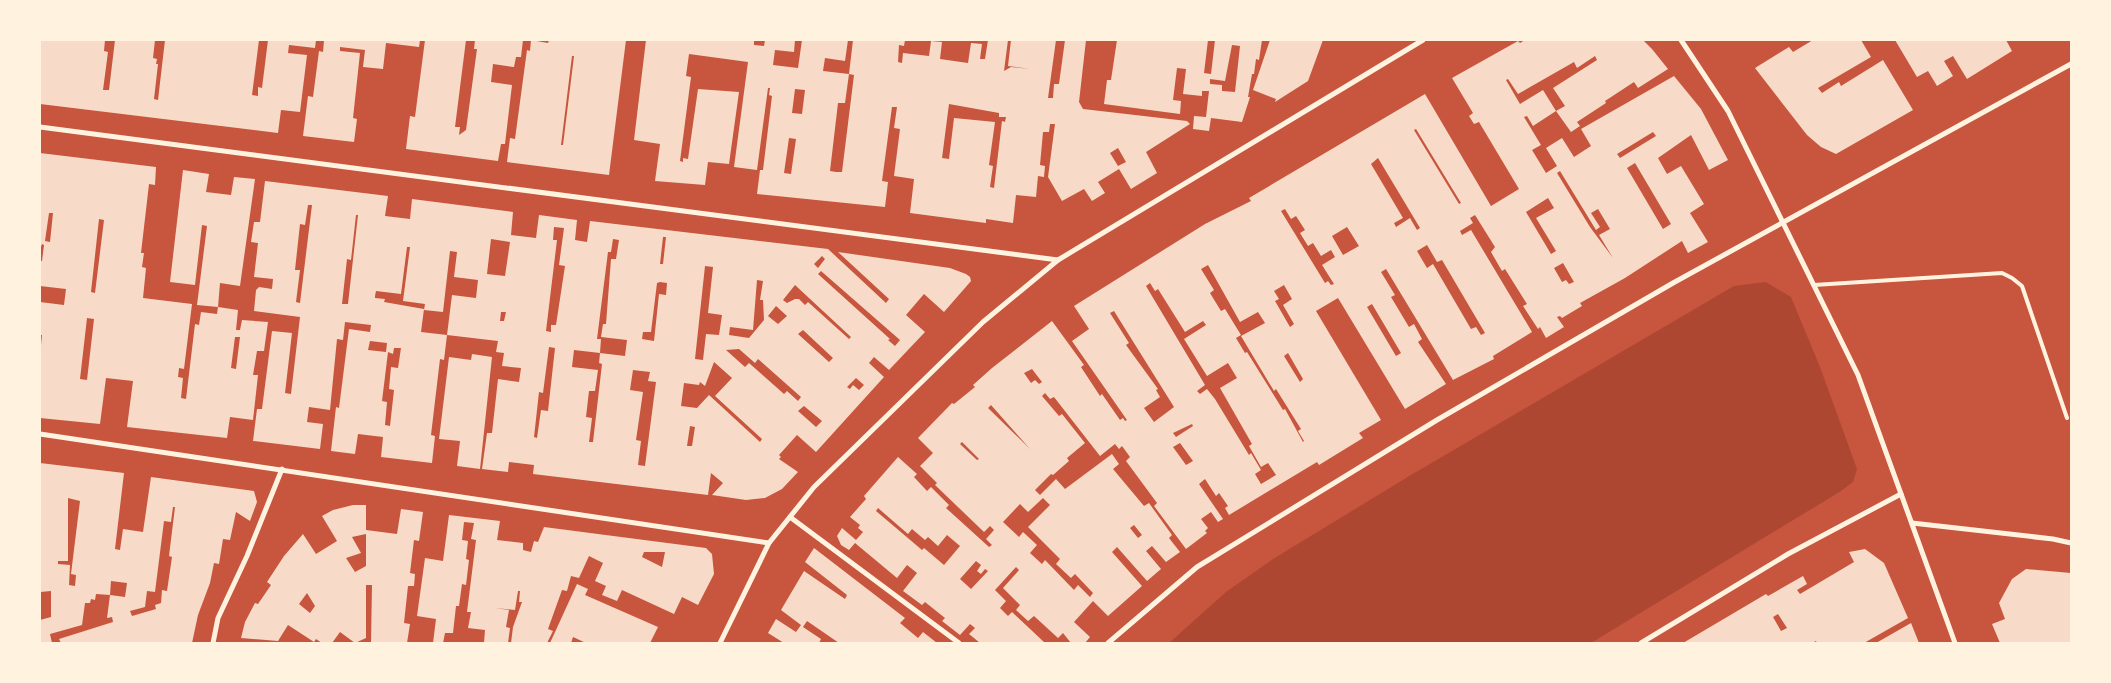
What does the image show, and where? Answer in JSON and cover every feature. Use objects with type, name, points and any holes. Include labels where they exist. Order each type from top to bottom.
[{"type":"street","points":[[720,643],[769,543],[814,487],[983,322],[1058,260],[1423,40]]},
{"type":"street","points":[[1681,40],[1728,111],[1784,221],[1858,375],[1954,643]]},
{"type":"street","points":[[1108,643],[1197,567],[1437,420],[1784,221],[2071,64]]},
{"type":"street","points":[[40,127],[1058,260]]},
{"type":"street","points":[[40,434],[769,543]]},
{"type":"street","points":[[213,643],[218,618],[247,556],[282,469]]},
{"type":"street","points":[[1641,643],[1788,554],[1901,494]]},
{"type":"street","points":[[790,517],[959,643]]},
{"type":"street","points":[[1912,523],[2045,538],[2071,543]]},
{"type":"lane","points":[[1814,285],[2002,273],[2012,278],[2022,286],[2067,418]]},
{"type":"shaded area","points":[[1766,282],[1791,297],[1820,367],[1857,469],[1853,482],[1591,643],[1169,643],[1226,592],[1273,559],[1411,475],[1734,286]]},
{"type":"building","points":[[40,40],[105,40],[104,51],[108,52],[103,90],[109,90],[115,40],[155,40],[153,58],[157,59],[156,64],[158,64],[154,99],[158,100],[165,40],[259,40],[252,95],[258,96],[258,87],[262,88],[268,40],[316,40],[315,48],[289,45],[288,53],[307,55],[300,112],[281,110],[278,133],[40,104]]},
{"type":"building","points":[[324,40],[420,40],[419,47],[386,43],[383,69],[363,67],[365,50],[340,47],[340,51],[360,53],[353,118],[357,119],[354,142],[303,136],[308,96],[313,97],[319,51],[323,52]]},
{"type":"building","points":[[425,40],[466,40],[455,127],[460,127],[459,135],[466,130],[477,49],[474,49],[475,40],[523,40],[521,57],[516,57],[514,67],[493,64],[491,82],[512,85],[505,144],[501,144],[498,161],[406,149],[410,116],[415,117]]},
{"type":"building","points":[[531,40],[548,43],[549,40],[626,40],[609,175],[507,162],[510,138],[515,139],[527,50],[530,51]],"holes":[[[572,56],[574,56],[563,145],[561,145]]]},
{"type":"building","points":[[646,40],[750,40],[754,41],[754,45],[764,46],[765,40],[795,40],[794,52],[775,50],[773,65],[798,68],[802,40],[848,40],[845,61],[825,58],[823,71],[849,74],[853,40],[905,40],[904,46],[899,45],[898,62],[902,63],[903,53],[929,56],[931,41],[942,42],[940,59],[968,63],[971,43],[982,44],[980,59],[985,59],[988,40],[1008,40],[1004,71],[1011,67],[1030,69],[1008,66],[1011,40],[1056,40],[1048,98],[1053,98],[1054,84],[1059,84],[1065,40],[1086,40],[1079,102],[1083,109],[1187,121],[1190,124],[1146,152],[1157,173],[1131,189],[1119,169],[1098,182],[1105,193],[1092,201],[1084,189],[1062,201],[1048,177],[1055,124],[1050,124],[1049,132],[1043,132],[1040,165],[1045,166],[1044,177],[1038,176],[1036,197],[1016,195],[1013,223],[986,219],[986,223],[910,213],[914,179],[894,176],[900,129],[894,128],[897,107],[892,107],[882,181],[888,182],[885,207],[757,194],[760,170],[763,170],[772,96],[769,95],[770,88],[768,88],[757,170],[734,167],[748,62],[689,54],[686,76],[691,77],[680,161],[683,162],[683,158],[688,159],[698,89],[739,92],[729,164],[708,162],[705,185],[655,181],[660,144],[634,140]],"holes":[[[849,74],[854,75],[842,172],[830,171],[838,103],[845,103]],[[795,89],[805,90],[802,114],[792,113]],[[949,104],[999,113],[999,117],[1006,117],[1005,122],[1002,121],[994,188],[990,187],[993,166],[989,165],[995,122],[954,118],[949,159],[942,158]],[[789,138],[796,139],[791,174],[784,173]],[[1118,148],[1126,162],[1118,166],[1110,153]]]},
{"type":"building","points":[[1117,40],[1208,40],[1204,73],[1211,74],[1215,40],[1262,40],[1259,60],[1256,59],[1254,74],[1252,74],[1248,97],[1250,97],[1242,122],[1211,118],[1209,131],[1193,129],[1194,116],[1206,117],[1209,91],[1202,91],[1202,96],[1183,94],[1186,69],[1177,68],[1173,100],[1181,101],[1180,114],[1104,104],[1107,80],[1111,80]],"holes":[[[1232,45],[1240,46],[1235,92],[1222,91],[1222,85],[1210,84],[1210,79],[1225,81]]]},
{"type":"building","points":[[1270,40],[1323,40],[1308,81],[1275,102],[1276,99],[1253,90]]},
{"type":"building","points":[[1525,40],[1643,40],[1652,49],[1668,69],[1638,88],[1634,82],[1577,122],[1580,126],[1571,132],[1556,111],[1533,126],[1527,116],[1524,117],[1541,145],[1532,150],[1546,173],[1557,166],[1546,148],[1562,138],[1574,157],[1591,146],[1581,129],[1674,76],[1701,109],[1728,160],[1709,170],[1691,135],[1658,158],[1667,174],[1681,166],[1704,204],[1690,213],[1708,242],[1688,253],[1682,241],[1625,278],[1580,303],[1582,306],[1562,318],[1560,316],[1557,317],[1564,327],[1546,338],[1540,327],[1538,329],[1523,306],[1527,304],[1505,269],[1502,271],[1491,252],[1495,247],[1475,215],[1470,218],[1473,223],[1460,231],[1462,235],[1471,230],[1532,332],[1493,356],[1494,359],[1453,380],[1386,269],[1381,272],[1395,295],[1391,297],[1409,327],[1414,324],[1422,339],[1418,342],[1446,384],[1405,409],[1338,298],[1316,311],[1381,420],[1359,433],[1363,438],[1319,465],[1317,462],[1229,515],[1225,508],[1228,506],[1219,493],[1216,496],[1205,479],[1199,484],[1223,519],[1218,522],[1211,512],[1201,519],[1208,528],[1205,531],[1207,533],[1186,549],[1154,506],[1157,503],[1126,461],[1130,457],[1122,446],[1119,449],[1115,444],[1100,456],[1054,397],[1050,399],[1045,393],[1042,396],[1059,416],[1062,414],[1085,443],[1067,458],[1069,461],[1053,475],[1051,474],[1035,490],[1040,495],[1056,479],[1065,489],[1112,454],[1119,464],[1113,469],[1144,506],[1149,503],[1172,535],[1169,538],[1180,552],[1166,562],[1152,546],[1146,551],[1161,569],[1147,581],[1117,547],[1112,552],[1142,586],[1108,616],[1093,601],[1074,622],[1090,637],[1085,643],[1071,643],[1063,633],[1058,638],[1034,616],[1028,621],[1016,610],[1020,605],[1003,588],[1019,570],[1016,567],[995,590],[1006,601],[1000,608],[1008,616],[1012,612],[1045,643],[980,643],[969,634],[975,628],[970,624],[960,635],[942,621],[945,618],[925,602],[922,605],[903,591],[917,573],[907,565],[897,578],[855,543],[849,550],[841,545],[837,536],[842,528],[856,540],[863,532],[858,528],[860,525],[850,517],[866,499],[864,496],[898,457],[917,474],[914,477],[927,491],[931,487],[949,505],[946,508],[989,547],[992,545],[986,539],[994,530],[990,526],[984,532],[935,485],[937,483],[920,466],[933,453],[918,438],[952,403],[954,404],[975,387],[973,385],[992,368],[1052,321],[1084,365],[1081,367],[1100,396],[1102,394],[1120,420],[1123,418],[1125,421],[1127,420],[1072,341],[1089,329],[1074,306],[1205,224],[1251,201],[1249,198],[1425,94],[1491,206],[1519,189],[1479,122],[1474,124],[1469,116],[1473,113],[1452,78],[1518,41],[1520,43]],"holes":[[[1595,56],[1597,60],[1553,88],[1565,106],[1556,111],[1543,90],[1520,104],[1506,80],[1508,79],[1518,94],[1574,62],[1577,68]],[[1416,129],[1461,203],[1459,204],[1414,130]],[[1653,132],[1656,136],[1620,158],[1617,154]],[[1378,158],[1420,228],[1417,230],[1410,218],[1396,227],[1394,223],[1403,218],[1371,164]],[[1635,163],[1671,224],[1663,229],[1627,168]],[[1560,171],[1596,230],[1600,227],[1591,213],[1598,209],[1610,229],[1599,235],[1613,258],[1590,227],[1557,173]],[[1548,198],[1554,208],[1536,218],[1556,251],[1551,254],[1526,212]],[[1285,209],[1291,219],[1296,216],[1305,230],[1300,233],[1308,246],[1313,243],[1321,256],[1331,250],[1335,257],[1322,265],[1334,284],[1331,285],[1328,281],[1325,283],[1281,211]],[[1347,227],[1359,246],[1343,255],[1332,236]],[[1427,245],[1437,262],[1442,260],[1485,333],[1481,335],[1476,327],[1471,329],[1433,264],[1427,268],[1417,251]],[[1563,263],[1574,282],[1569,284],[1566,280],[1562,282],[1554,268]],[[1208,265],[1240,322],[1258,312],[1265,323],[1241,336],[1274,391],[1276,389],[1301,429],[1298,431],[1303,442],[1285,409],[1283,410],[1247,352],[1245,353],[1236,338],[1241,335],[1225,309],[1221,311],[1210,293],[1214,290],[1201,269]],[[1150,283],[1155,291],[1158,289],[1185,332],[1203,321],[1206,325],[1184,339],[1207,376],[1228,363],[1237,378],[1220,388],[1252,444],[1249,446],[1261,467],[1268,463],[1276,475],[1261,484],[1255,474],[1261,470],[1251,453],[1249,455],[1215,399],[1207,389],[1200,394],[1197,391],[1205,385],[1146,286]],[[1284,285],[1292,299],[1283,305],[1294,324],[1290,327],[1275,301],[1279,299],[1274,291]],[[1372,304],[1401,353],[1396,356],[1367,307]],[[1114,311],[1174,407],[1154,422],[1144,408],[1160,397],[1156,390],[1158,389],[1126,345],[1129,343],[1110,313]],[[1288,353],[1303,379],[1300,382],[1284,356]],[[1032,369],[1042,382],[1039,384],[1035,380],[1031,383],[1024,373]],[[991,405],[1030,449],[988,408]],[[1192,424],[1193,426],[1176,437],[1173,433]],[[962,442],[979,459],[977,460],[960,444]],[[1180,443],[1193,461],[1186,465],[1173,447]],[[1043,498],[1050,505],[1028,527],[1060,559],[1056,564],[1071,578],[1075,574],[1093,593],[1090,597],[1078,585],[1074,590],[1045,560],[1042,564],[1030,553],[1037,545],[1023,532],[1019,537],[1003,522],[1020,504],[1028,512]],[[878,508],[908,534],[912,529],[925,540],[928,537],[938,546],[947,535],[960,546],[944,565],[924,548],[922,550],[876,511]],[[1134,525],[1142,535],[1138,538],[1130,528]],[[976,561],[981,565],[977,571],[981,574],[985,569],[988,571],[971,589],[960,579]]]},
{"type":"building","points":[[1813,40],[1861,40],[1871,57],[1818,88],[1822,93],[1839,82],[1841,86],[1883,60],[1913,110],[1836,154],[1821,147],[1807,135],[1755,68],[1789,47],[1793,52]]},
{"type":"building","points":[[1895,40],[2006,40],[2012,51],[1967,79],[1953,56],[1944,61],[1953,76],[1937,86],[1928,71],[1917,77]]},
{"type":"building","points":[[40,153],[156,167],[155,185],[149,184],[141,253],[144,253],[142,267],[146,268],[143,298],[192,304],[184,369],[179,368],[178,377],[183,378],[181,398],[186,399],[195,324],[199,325],[201,312],[217,314],[218,307],[238,310],[236,330],[240,330],[242,320],[268,322],[264,351],[257,351],[253,375],[258,375],[253,420],[230,417],[227,438],[127,427],[133,381],[106,378],[100,424],[40,418],[40,355],[42,335],[40,335],[40,302],[64,305],[66,289],[40,286],[40,261],[42,261],[44,245],[42,244],[40,249]],"holes":[[[49,213],[53,213],[50,242],[45,241]],[[99,219],[104,220],[95,293],[91,292]],[[87,318],[94,319],[87,380],[80,379]],[[235,337],[240,337],[236,369],[231,368]]]},
{"type":"building","points":[[183,170],[209,174],[206,192],[231,195],[234,177],[255,179],[240,286],[220,283],[218,307],[197,305],[207,226],[202,225],[195,285],[170,282]]},
{"type":"building","points":[[265,181],[388,196],[385,216],[410,219],[412,199],[513,212],[511,235],[536,238],[539,215],[577,220],[575,240],[587,242],[590,221],[828,249],[886,303],[889,299],[838,252],[950,268],[966,274],[970,277],[971,281],[944,312],[924,294],[906,315],[925,332],[889,370],[874,357],[869,363],[884,377],[816,452],[797,435],[779,455],[781,457],[779,459],[798,472],[782,489],[765,498],[746,500],[712,495],[723,483],[711,473],[708,495],[533,474],[534,465],[509,462],[508,472],[482,469],[487,433],[492,433],[498,379],[519,382],[521,368],[502,366],[504,353],[496,352],[498,341],[447,335],[444,360],[440,359],[431,435],[435,436],[432,463],[381,457],[383,437],[358,434],[355,454],[331,451],[336,407],[339,408],[349,329],[370,332],[371,325],[345,322],[343,340],[337,339],[330,410],[309,407],[307,422],[323,424],[320,449],[253,441],[257,409],[262,409],[272,331],[292,333],[285,393],[291,394],[300,317],[254,311],[256,290],[259,287],[272,289],[273,279],[254,277],[258,243],[251,242],[254,222],[260,222]],"holes":[[[308,205],[312,205],[300,303],[296,302],[300,270],[295,270],[300,224],[305,225]],[[356,215],[358,215],[348,304],[342,304],[347,259],[351,260]],[[554,227],[564,228],[559,265],[565,266],[556,325],[551,325],[551,332],[546,331],[557,240],[553,240]],[[663,237],[666,237],[663,264],[660,264]],[[491,239],[510,242],[505,276],[487,274]],[[613,239],[619,240],[616,259],[611,259],[606,324],[603,324],[601,337],[627,340],[625,356],[600,353],[601,339],[597,339],[608,252],[611,252]],[[407,247],[410,247],[403,301],[425,304],[424,310],[443,312],[450,251],[457,252],[454,277],[478,280],[476,298],[452,295],[447,335],[421,332],[424,309],[384,302],[385,299],[375,298],[376,291],[401,294]],[[822,256],[825,259],[818,268],[814,264]],[[705,266],[713,267],[708,313],[722,315],[719,335],[706,334],[703,360],[695,359]],[[821,271],[900,340],[895,346],[888,340],[890,339],[818,274]],[[757,280],[763,281],[760,300],[763,300],[764,320],[749,338],[729,335],[730,327],[753,330]],[[657,283],[667,283],[666,295],[659,294],[654,341],[642,339],[643,332],[651,332]],[[795,285],[851,337],[849,339],[808,302],[805,305],[799,299],[787,303],[783,300]],[[776,306],[787,316],[778,324],[768,316]],[[501,312],[506,312],[504,321],[500,321]],[[803,330],[833,358],[829,362],[798,334]],[[370,341],[387,343],[386,352],[368,350]],[[549,347],[555,348],[548,411],[541,410],[537,438],[534,437],[539,392],[543,393]],[[394,348],[401,348],[398,368],[391,367],[389,389],[394,390],[390,426],[385,425],[387,402],[382,401],[388,352],[393,354]],[[739,349],[755,363],[758,359],[801,397],[798,401],[787,391],[784,394],[749,363],[745,367],[726,350]],[[574,350],[600,353],[599,363],[602,364],[593,442],[589,442],[592,418],[586,417],[589,391],[595,391],[598,370],[572,367]],[[714,362],[732,378],[715,396],[762,439],[760,442],[709,395],[697,408],[681,406],[684,383],[699,385],[700,382],[705,386]],[[633,370],[650,372],[648,381],[656,382],[645,466],[638,465],[641,441],[636,440],[643,392],[630,390]],[[856,378],[864,385],[859,390],[853,385],[850,389],[847,387]],[[804,406],[822,421],[816,427],[798,411]],[[690,426],[695,427],[692,446],[687,446]]]},
{"type":"building","points":[[472,354],[492,357],[480,469],[457,466],[460,441],[439,439],[449,357],[471,360]]},
{"type":"building","points":[[40,463],[124,473],[115,549],[120,550],[123,529],[143,532],[151,477],[254,491],[257,502],[250,521],[236,512],[230,540],[223,539],[219,564],[214,563],[210,583],[198,615],[192,643],[61,643],[59,639],[113,622],[112,617],[107,618],[110,595],[96,594],[95,600],[91,599],[90,603],[85,603],[82,625],[50,634],[52,643],[40,643],[40,620],[51,617],[51,591],[40,592]],"holes":[[[68,498],[80,501],[71,574],[76,575],[75,586],[69,585],[70,565],[58,564],[58,561],[68,561]],[[173,507],[175,507],[169,556],[172,557],[167,591],[162,590],[161,603],[155,605],[156,609],[132,616],[130,611],[145,607],[147,591],[155,592],[164,521],[171,522]],[[111,581],[127,583],[125,597],[110,595]]]},
{"type":"building","points":[[353,505],[366,505],[366,530],[397,534],[401,509],[423,512],[419,541],[414,540],[410,573],[415,574],[414,586],[408,586],[404,623],[410,624],[407,643],[371,643],[372,585],[366,585],[366,638],[355,643],[340,632],[332,643],[322,643],[316,639],[314,642],[288,625],[278,641],[241,638],[245,622],[255,603],[258,604],[271,585],[267,582],[284,556],[303,534],[316,554],[337,541],[322,516],[333,510]],"holes":[[[366,534],[366,566],[355,572],[346,558],[361,553],[352,537]],[[307,593],[315,606],[310,613],[299,604]]]},
{"type":"building","points":[[449,515],[500,521],[497,540],[523,543],[523,550],[531,552],[534,541],[538,542],[544,527],[706,548],[712,554],[714,574],[698,605],[682,597],[674,614],[622,590],[617,601],[602,595],[606,586],[595,581],[603,563],[589,556],[579,578],[571,576],[567,591],[562,590],[548,629],[553,631],[547,643],[511,643],[513,627],[522,602],[519,602],[520,591],[518,591],[515,610],[495,608],[509,610],[506,627],[510,628],[508,643],[484,643],[485,630],[468,628],[471,612],[467,612],[476,540],[471,539],[474,523],[464,522],[462,540],[468,541],[466,559],[469,560],[466,585],[462,584],[459,606],[456,606],[453,633],[445,633],[443,643],[433,643],[436,619],[417,616],[425,558],[443,561]],"holes":[[[644,552],[665,552],[662,567],[642,557]]]},
{"type":"building","points":[[814,548],[905,618],[900,623],[918,638],[923,632],[937,643],[839,643],[807,621],[803,627],[821,639],[819,643],[784,643],[768,633],[776,619],[796,632],[801,625],[781,610],[804,571],[845,599],[847,595],[805,562]]},
{"type":"building","points":[[1865,549],[1884,563],[1908,618],[1864,643],[1817,643],[1816,641],[1812,643],[1683,643],[1766,594],[1768,596],[1803,576],[1807,584],[1797,590],[1800,594],[1854,562],[1849,552]],"holes":[[[1778,614],[1787,628],[1781,631],[1773,617]]]},
{"type":"building","points":[[2026,569],[2071,573],[2071,643],[2000,643],[1992,624],[2005,619],[1999,603],[2012,579]]},
{"type":"building","points":[[577,584],[588,589],[585,595],[658,627],[650,643],[586,643],[573,637],[571,643],[550,643]]},
{"type":"building","points":[[1911,623],[1919,643],[1876,643]]}]
